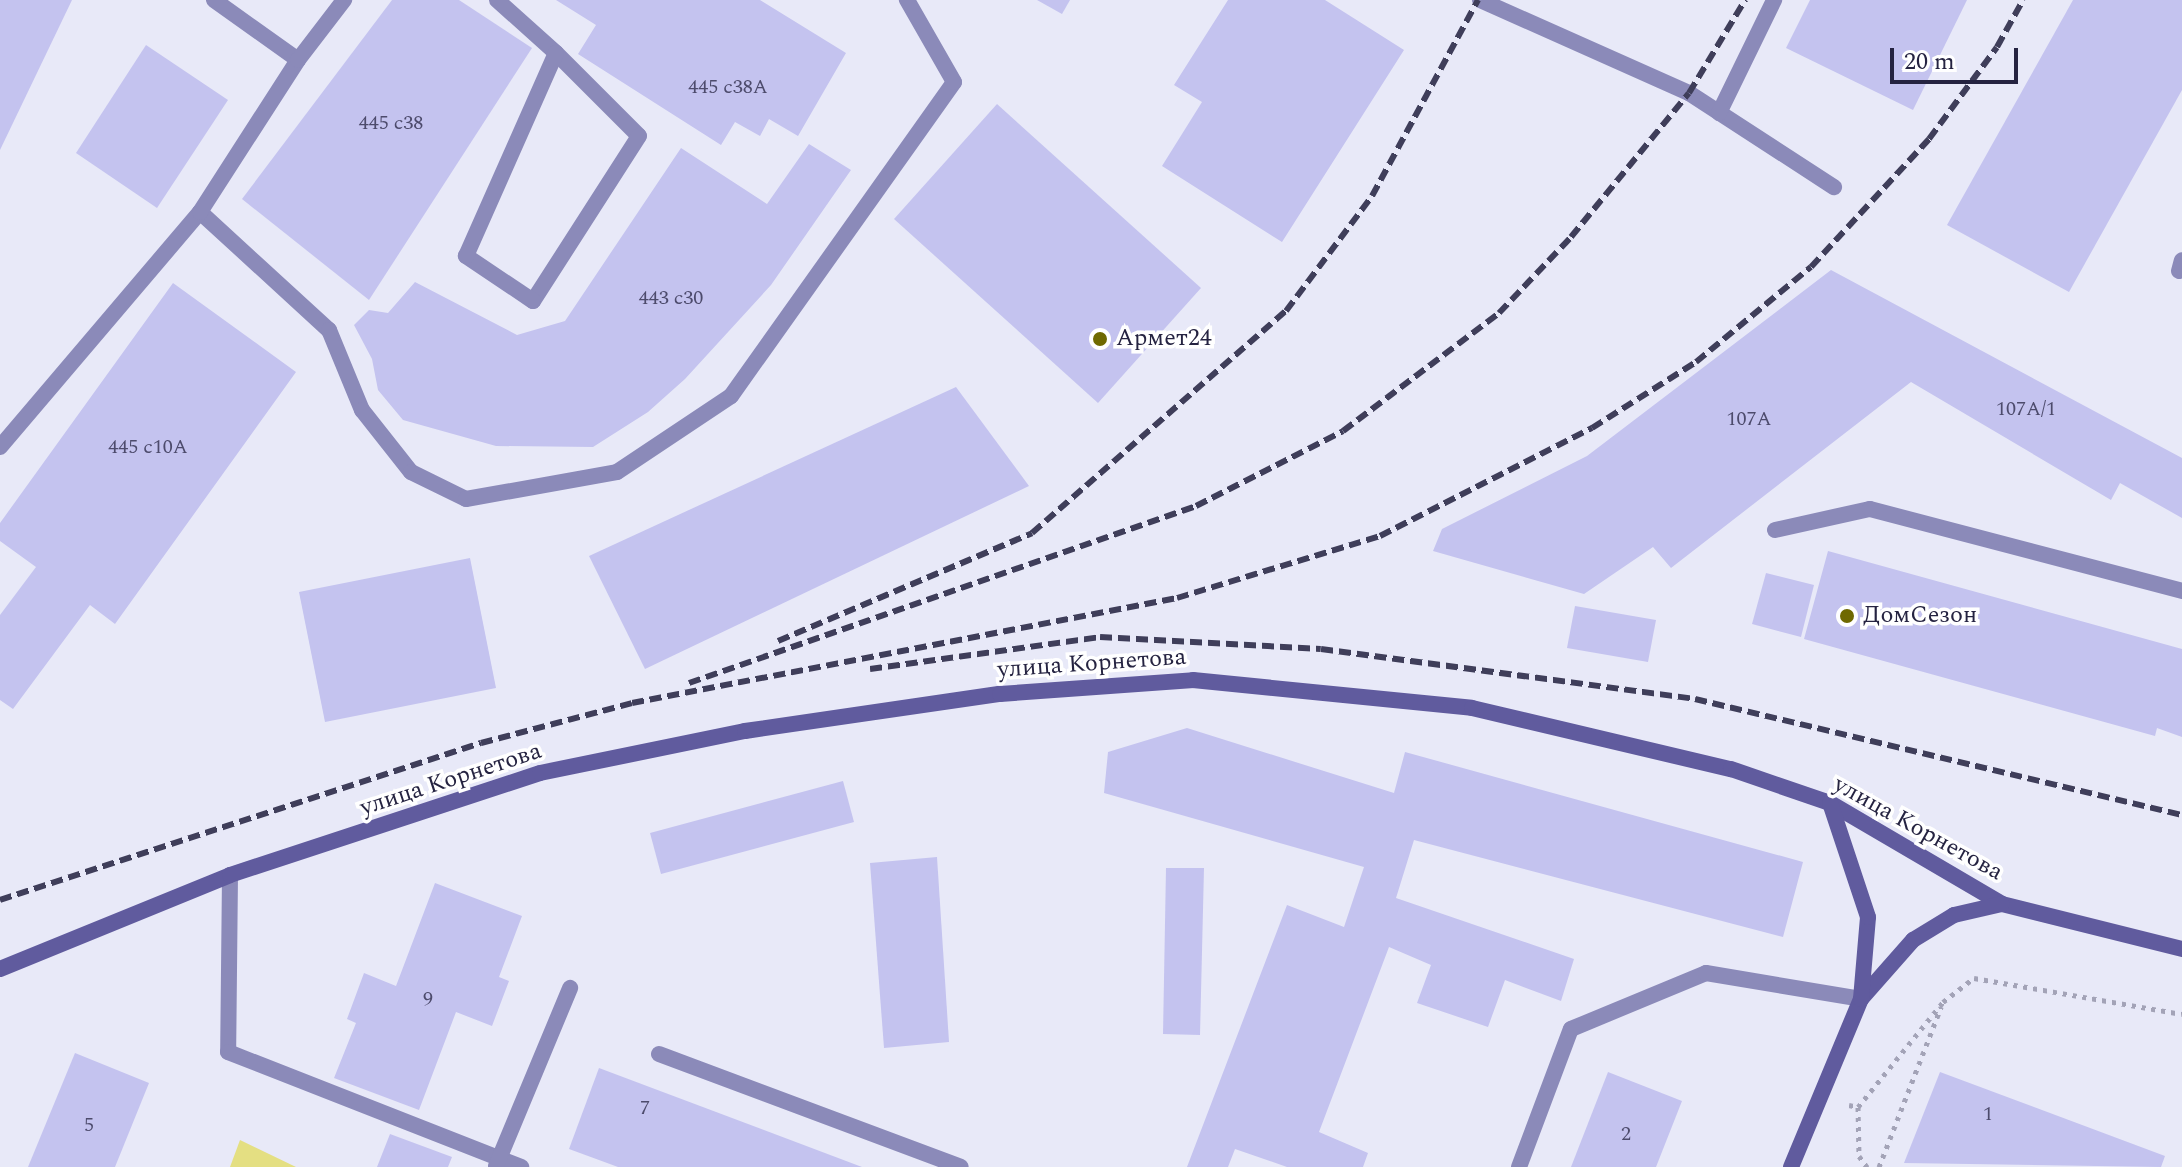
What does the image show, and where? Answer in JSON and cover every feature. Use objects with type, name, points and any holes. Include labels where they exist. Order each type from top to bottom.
[{"type":"main road","name":"улица Корнетова","points":[[0,969],[230,875],[540,773],[745,731],[1000,694],[1193,680],[1472,708],[1731,769],[1830,803],[2002,904],[2182,949]]},
{"type":"main road","points":[[1791,1167],[1861,999],[1868,917],[1830,803]]},
{"type":"main road","points":[[1861,999],[1913,940],[1954,915],[2002,904]]},
{"type":"lane","points":[[214,0],[298,60]]},
{"type":"lane","points":[[0,447],[200,212],[298,60],[344,0]]},
{"type":"lane","points":[[497,0],[556,53],[639,136],[533,301],[466,256],[556,53]]},
{"type":"lane","points":[[200,212],[329,330],[362,410],[411,472],[466,499],[617,472],[731,396],[954,82],[907,0]]},
{"type":"lane","points":[[1480,0],[1505,5],[1689,93],[1834,187]]},
{"type":"lane","points":[[1719,113],[1774,0]]},
{"type":"lane","points":[[1775,530],[1870,509],[2182,591]]},
{"type":"lane","points":[[230,875],[228,1052],[499,1163],[521,1167]]},
{"type":"lane","points":[[1519,1167],[1571,1029],[1706,973],[1861,999]]},
{"type":"lane","points":[[499,1163],[570,988]]},
{"type":"lane","points":[[659,1054],[961,1167]]},
{"type":"path","points":[[1867,1167],[1859,1156],[1858,1107],[1943,1002],[1974,978],[2182,1014]]},
{"type":"path","points":[[1879,1167],[1943,1002]]},
{"type":"path","points":[[1849,1105],[1858,1107]]},
{"type":"shaded area","points":[[240,1140],[296,1167],[230,1167]]},
{"type":"building","points":[[0,0],[72,0],[0,150]]},
{"type":"building","points":[[392,0],[459,0],[532,48],[369,300],[242,199]]},
{"type":"building","points":[[556,0],[760,0],[846,53],[798,136],[769,119],[760,136],[735,122],[721,145],[578,54],[596,25]]},
{"type":"building","points":[[1037,0],[1070,0],[1062,14]]},
{"type":"building","points":[[1228,0],[1325,0],[1404,50],[1282,242],[1162,166],[1202,102],[1174,85]]},
{"type":"building","points":[[1810,0],[1967,0],[1913,110],[1786,48]]},
{"type":"building","points":[[2073,0],[2182,0],[2182,90],[2069,292],[1947,225]]},
{"type":"building","points":[[146,45],[228,100],[157,208],[76,153]]},
{"type":"building","points":[[997,104],[1201,288],[1098,403],[894,219]]},
{"type":"building","points":[[809,144],[851,170],[771,285],[685,379],[648,412],[593,447],[496,446],[403,420],[378,390],[372,359],[354,325],[369,310],[388,313],[415,282],[517,335],[565,321],[681,148],[767,204]]},
{"type":"building","points":[[1831,270],[2182,458],[2182,518],[2120,483],[2111,500],[1911,382],[1671,568],[1653,547],[1584,594],[1433,551],[1442,529],[1587,456]]},
{"type":"building","points":[[173,283],[296,372],[115,624],[90,605],[13,709],[0,700],[0,615],[36,567],[0,541],[0,523]]},
{"type":"building","points":[[956,387],[1029,486],[645,669],[589,556]]},
{"type":"building","points":[[1828,551],[2182,649],[2182,737],[2157,728],[2155,736],[1804,639]]},
{"type":"building","points":[[470,558],[496,688],[325,722],[299,592]]},
{"type":"building","points":[[1766,573],[1814,585],[1801,637],[1752,624]]},
{"type":"building","points":[[1575,606],[1656,620],[1648,662],[1567,648]]},
{"type":"building","points":[[1187,728],[1394,793],[1405,752],[1803,862],[1783,937],[1414,840],[1396,898],[1574,959],[1561,1001],[1505,980],[1488,1027],[1417,1003],[1431,965],[1389,947],[1319,1132],[1368,1153],[1363,1167],[1287,1167],[1235,1149],[1228,1167],[1187,1167],[1287,905],[1344,927],[1364,867],[1104,793],[1108,752]]},
{"type":"building","points":[[843,781],[854,822],[661,874],[650,833]]},
{"type":"building","points":[[937,857],[949,1042],[884,1048],[870,863]]},
{"type":"building","points":[[1166,868],[1204,868],[1200,1035],[1163,1034]]},
{"type":"building","points":[[435,883],[522,916],[499,977],[509,981],[492,1026],[456,1012],[419,1110],[334,1078],[356,1023],[347,1019],[364,973],[396,986]]},
{"type":"building","points":[[75,1053],[149,1083],[115,1167],[28,1167]]},
{"type":"building","points":[[599,1068],[862,1167],[618,1167],[569,1149]]},
{"type":"building","points":[[1608,1072],[1682,1101],[1656,1167],[1571,1167]]},
{"type":"building","points":[[1940,1072],[2165,1156],[2161,1167],[1904,1163]]},
{"type":"building","points":[[390,1134],[452,1157],[448,1167],[377,1167]]},
{"type":"railway","points":[[778,641],[1032,533],[1286,311],[1372,196],[1478,0]]},
{"type":"railway","points":[[689,683],[1196,506],[1343,431],[1499,313],[1571,237],[1689,93],[1745,0]]},
{"type":"railway","points":[[0,900],[481,743],[632,703],[1177,598],[1380,536],[1592,428],[1696,362],[1811,267],[1929,139],[1997,47],[2023,0]]},
{"type":"railway","points":[[870,669],[1100,637],[1321,649],[1695,699],[2182,815]]},
{"type":"place","name":"Армет24","points":[[1100,339]]},
{"type":"place","name":"ДомСезон","points":[[1847,616]]}]
